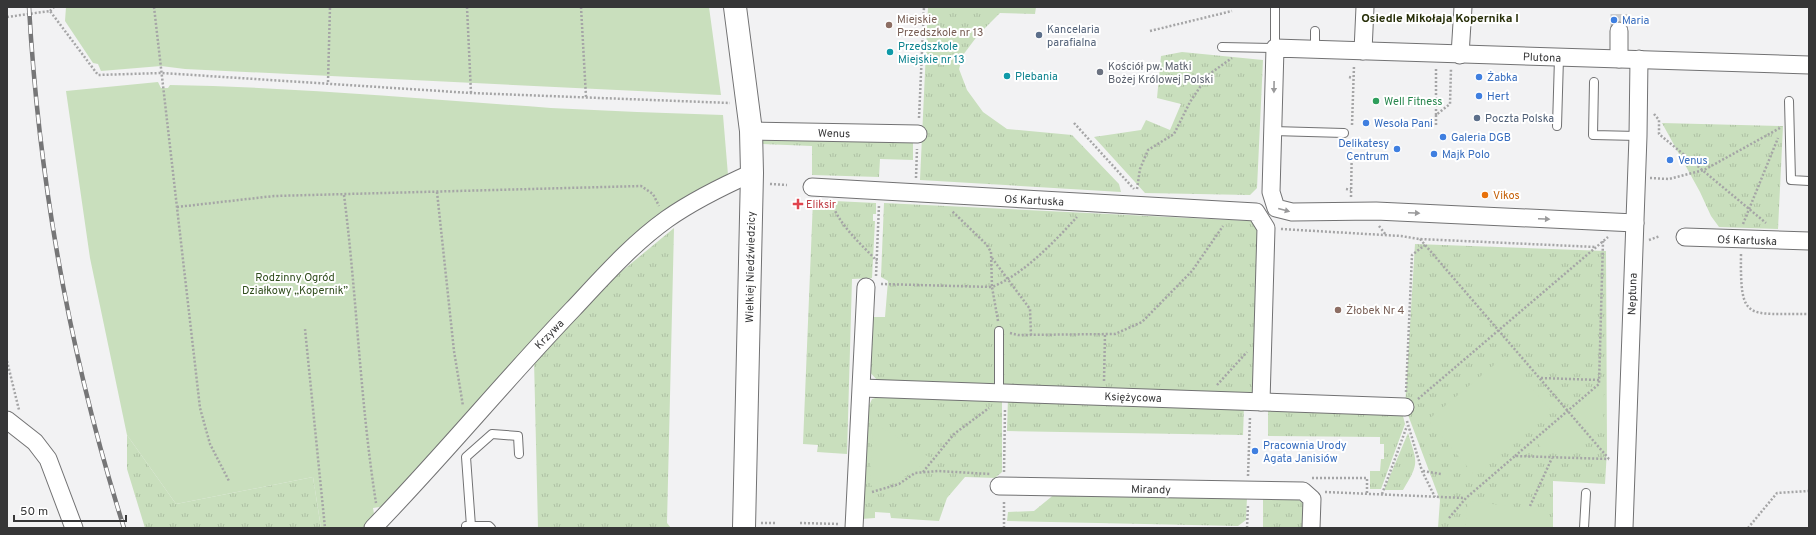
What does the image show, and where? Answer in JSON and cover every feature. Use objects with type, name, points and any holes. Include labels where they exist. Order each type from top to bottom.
[{"type":"street","name":"Wielkiej Niedźwiedzicy","points":[[735,7],[746,103],[751,131],[752,173],[744,528]]},
{"type":"street","points":[[1363,51],[1365,7]]},
{"type":"street","points":[[1456,59],[1462,7]]},
{"type":"street","points":[[1619,32],[1619,59]]},
{"type":"street","name":"Plutona","points":[[1275,48],[1363,51],[1456,59],[1639,59],[1809,65]]},
{"type":"street","points":[[1275,48],[1271,192],[1276,208],[1292,212],[1376,211],[1635,223]]},
{"type":"street","name":"Neptuna","points":[[1624,528],[1617,459],[1635,223],[1639,59]]},
{"type":"street","name":"Wenus","points":[[751,131],[918,134]]},
{"type":"street","name":"Krzywa","points":[[376,525],[467,426],[522,362],[627,252],[667,219],[709,193],[752,173]]},
{"type":"street","name":"Oś Kartuska","points":[[819,188],[1256,212],[1266,228]]},
{"type":"street","points":[[1255,401],[1263,332],[1266,228]]},
{"type":"street","name":"Oś Kartuska","points":[[1685,238],[1809,241]]},
{"type":"street","points":[[854,526],[866,287]]},
{"type":"street","name":"Księżycowa","points":[[862,388],[1405,407]]},
{"type":"street","points":[[7,420],[35,442],[48,459],[74,528]]},
{"type":"street","name":"Mirandy","points":[[1000,478],[1307,485]]},
{"type":"street","points":[[1307,485],[1312,499],[1310,528]]},
{"type":"lane","points":[[1222,47],[1275,48],[1275,7]]},
{"type":"lane","points":[[1315,31],[1315,50]]},
{"type":"lane","points":[[1558,126],[1559,58]]},
{"type":"lane","points":[[1594,82],[1593,135],[1638,136]]},
{"type":"lane","points":[[1789,101],[1791,180],[1809,181]]},
{"type":"lane","points":[[1273,132],[1344,134]]},
{"type":"lane","points":[[999,331],[1003,394]]},
{"type":"lane","points":[[491,528],[489,526],[468,527],[466,457],[492,434],[518,436],[519,454]]},
{"type":"lane","points":[[1584,528],[1586,493]]},
{"type":"path","points":[[7,17],[24,16],[50,11],[54,7]]},
{"type":"path","points":[[154,7],[200,408],[210,444],[229,481]]},
{"type":"path","points":[[328,83],[330,7]]},
{"type":"path","points":[[467,7],[471,93]]},
{"type":"path","points":[[582,7],[586,97]]},
{"type":"path","points":[[915,193],[924,7]]},
{"type":"path","points":[[50,11],[98,74],[162,72],[471,93],[746,103]]},
{"type":"path","points":[[1150,32],[1232,11]]},
{"type":"path","points":[[1074,123],[1137,193],[1140,169],[1148,150],[1174,134],[1190,102],[1208,75],[1249,48]]},
{"type":"path","points":[[1436,115],[1450,104],[1456,59]]},
{"type":"path","points":[[1436,78],[1436,125]]},
{"type":"path","points":[[1650,108],[1659,120],[1659,134],[1750,209],[1785,241]]},
{"type":"path","points":[[1348,111],[1353,111]]},
{"type":"path","points":[[1637,178],[1669,179],[1704,170],[1783,126],[1738,240],[1741,294],[1747,307],[1755,313],[1809,314]]},
{"type":"path","points":[[177,207],[274,196],[641,186],[653,194],[667,219]]},
{"type":"path","points":[[819,188],[836,215],[877,261]]},
{"type":"path","points":[[1346,189],[1351,190]]},
{"type":"path","points":[[880,191],[876,284],[992,287],[1008,279],[1051,245],[1089,203]]},
{"type":"path","points":[[437,192],[454,351],[467,426]]},
{"type":"path","points":[[934,194],[987,245],[991,252],[992,287],[999,331],[1018,335],[1115,334],[1142,322],[1192,271],[1234,211]]},
{"type":"path","points":[[344,195],[353,270],[376,525]]},
{"type":"path","points":[[1266,228],[1401,236],[1419,239],[1596,247]]},
{"type":"path","points":[[1425,245],[1412,255],[1405,407],[1409,407],[1611,234]]},
{"type":"path","points":[[1419,239],[1500,330],[1568,410],[1617,459]]},
{"type":"path","points":[[1449,518],[1466,498],[1599,384],[1603,241]]},
{"type":"path","points":[[991,257],[1030,309],[1031,335]]},
{"type":"path","points":[[305,330],[325,528]]},
{"type":"path","points":[[1214,388],[1263,332]]},
{"type":"path","points":[[1104,396],[1105,334]]},
{"type":"path","points":[[7,361],[17,401],[22,432]]},
{"type":"path","points":[[1541,378],[1599,380]]},
{"type":"path","points":[[922,472],[954,434],[1003,394]]},
{"type":"path","points":[[856,497],[899,484],[915,473],[922,472],[938,471],[1000,478],[1003,394]]},
{"type":"path","points":[[1248,468],[1255,401]]},
{"type":"path","points":[[1382,494],[1407,426],[1422,471],[1435,497]]},
{"type":"path","points":[[1515,456],[1617,459]]},
{"type":"path","points":[[1530,506],[1552,458]]},
{"type":"path","points":[[1422,471],[1441,474]]},
{"type":"path","points":[[1240,478],[1248,478]]},
{"type":"path","points":[[1307,485],[1366,478],[1366,494]]},
{"type":"path","points":[[1307,485],[1366,494],[1466,498]]},
{"type":"path","points":[[1748,528],[1777,493],[1809,491]]},
{"type":"path","points":[[800,523],[854,526]]},
{"type":"green space","points":[[66,7],[709,7],[721,95],[185,69],[161,66],[101,71],[98,64],[93,63],[65,21]]},
{"type":"green space","points":[[928,7],[1036,7],[1035,14],[1000,13],[978,35],[963,55],[959,69],[967,90],[983,112],[1007,129],[1072,135],[1119,184],[1121,192],[920,180]]},
{"type":"green space","points":[[1182,52],[1263,60],[1257,188],[1250,195],[1145,193],[1094,137],[1141,130],[1146,120],[1170,130],[1181,104],[1157,98],[1161,56]]},
{"type":"green space","name":"Rodzinny Ogród Działkowy „Kopernik”","points":[[158,82],[161,88],[168,88],[170,85],[265,88],[551,108],[723,115],[728,175],[653,224],[386,506],[373,508],[375,520],[367,528],[321,528],[313,477],[176,504],[127,435],[90,258],[66,91]]},
{"type":"green space","points":[[1662,123],[1783,126],[1778,229],[1719,227],[1711,216],[1700,192]]},
{"type":"green space","points":[[762,133],[913,138],[913,160],[880,159],[879,177],[812,175],[812,146],[762,144]]},
{"type":"green space","points":[[813,200],[876,203],[876,214],[873,214],[873,221],[875,221],[872,278],[852,279],[847,454],[817,452],[818,445],[803,444]]},
{"type":"green space","points":[[884,203],[1252,221],[1260,228],[1254,394],[877,380],[868,370],[872,317],[885,317],[888,281],[881,277]]},
{"type":"green space","points":[[674,228],[667,523],[671,528],[538,528],[534,360],[599,290]]},
{"type":"green space","points":[[1415,244],[1606,251],[1607,450],[1605,484],[1553,481],[1553,528],[1438,528],[1440,500],[1405,407]]},
{"type":"green space","points":[[1505,356],[1552,412],[1475,476],[1428,420]]},
{"type":"green space","points":[[1599,387],[1604,389],[1603,427],[1575,454],[1544,453],[1536,440]]},
{"type":"green space","points":[[885,395],[1002,400],[1002,472],[995,478],[965,477],[947,498],[939,521],[891,518],[890,513],[875,512],[875,518],[861,519],[868,408],[872,399]]},
{"type":"green space","points":[[1008,397],[1244,406],[1243,435],[1007,431]]},
{"type":"green space","points":[[1268,411],[1398,411],[1403,416],[1405,424],[1381,489],[1370,489],[1370,471],[1380,471],[1381,459],[1384,459],[1384,444],[1380,444],[1380,437],[1268,436]]},
{"type":"green space","points":[[873,422],[932,459],[893,483],[877,487],[870,485]]},
{"type":"green space","points":[[1408,433],[1415,457],[1412,474],[1403,490],[1384,490]]},
{"type":"green space","points":[[127,435],[176,504],[313,477],[321,528],[145,528],[127,469]]},
{"type":"green space","points":[[1056,493],[1247,497],[1246,520],[1238,526],[1007,521],[1008,512],[1034,511]]},
{"type":"green space","points":[[1263,498],[1294,498],[1300,501],[1304,504],[1306,509],[1307,528],[1263,528]]},
{"type":"green space","points":[[1468,501],[1548,511],[1546,528],[1465,528]]},
{"type":"tunnel","points":[[1619,7],[1619,31]]},
{"type":"railway","points":[[29,7],[41,139],[49,205],[60,270],[88,400],[105,465],[124,528]]},
{"type":"place","name":"Maria","points":[[1614,20]]},
{"type":"place","name":"Miejskie Przedszkole nr 13","points":[[889,25]]},
{"type":"place","name":"Kancelaria parafialna","points":[[1039,35]]},
{"type":"place","name":"Przedszkole Miejskie nr 13","points":[[890,52]]},
{"type":"place","name":"Kościół pw. Matki Bożej Królowej Polski","points":[[1100,72]]},
{"type":"place","name":"Plebania","points":[[1007,76]]},
{"type":"place","name":"Żabka","points":[[1479,77]]},
{"type":"place","name":"Hert","points":[[1479,96]]},
{"type":"place","name":"Well Fitness","points":[[1376,101]]},
{"type":"place","name":"Poczta Polska","points":[[1477,118]]},
{"type":"place","name":"Wesoła Pani","points":[[1366,123]]},
{"type":"place","name":"Galeria DGB","points":[[1443,137]]},
{"type":"place","name":"Delikatesy Centrum","points":[[1397,149]]},
{"type":"place","name":"Majk Polo","points":[[1434,154]]},
{"type":"place","name":"Venus","points":[[1670,160]]},
{"type":"place","name":"Vikos","points":[[1485,195]]},
{"type":"place","name":"Eliksir","points":[[798,204]]},
{"type":"place","name":"Żłobek Nr 4","points":[[1338,310]]},
{"type":"place","name":"Pracownia Urody Agata Janisiów","points":[[1255,451]]},
{"type":"district","name":"Osiedle Mikołaja Kopernika I","points":[[1440,18]]}]
